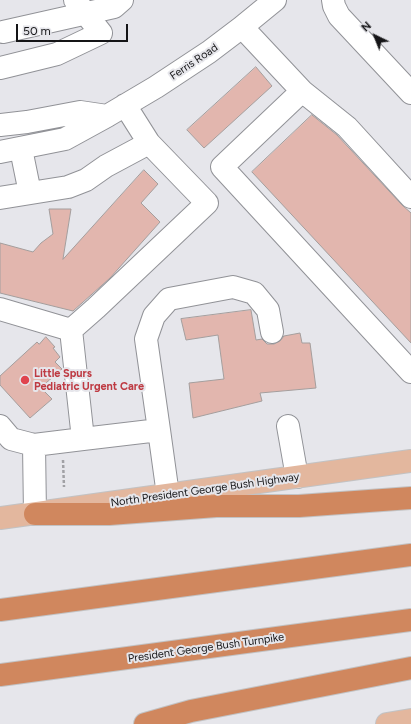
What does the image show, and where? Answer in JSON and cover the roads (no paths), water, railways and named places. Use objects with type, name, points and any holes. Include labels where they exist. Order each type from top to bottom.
[{"type":"highway","points":[[35,514],[109,514],[216,506],[299,506],[411,498]]},
{"type":"highway","points":[[0,610],[411,555]]},
{"type":"highway","name":"President George Bush Turnpike","points":[[0,675],[411,620]]},
{"type":"highway","points":[[145,724],[192,711],[411,668]]},
{"type":"main road","name":"North President George Bush Highway","points":[[0,518],[411,461]]},
{"type":"main road","points":[[387,724],[411,720]]},
{"type":"street","points":[[3,32],[81,7],[114,7],[122,0]]},
{"type":"street","name":"Ferris Road","points":[[10,150],[66,139],[116,111],[209,52],[275,0]]},
{"type":"street","points":[[333,0],[339,16],[411,93]]},
{"type":"street","points":[[0,68],[57,54],[101,33],[81,7]]},
{"type":"street","points":[[242,27],[302,91],[347,127],[411,197]]},
{"type":"street","points":[[302,91],[222,167],[411,372]]},
{"type":"street","points":[[0,125],[27,122],[80,112],[116,111],[207,203],[102,303],[71,330]]},
{"type":"street","points":[[0,198],[68,187],[86,180],[106,166],[149,143]]},
{"type":"street","points":[[10,150],[30,193]]},
{"type":"street","points":[[168,494],[146,339],[154,316],[169,299],[234,287],[254,293],[268,310],[272,332]]},
{"type":"street","points":[[0,309],[71,330]]},
{"type":"street","points":[[71,330],[83,439]]},
{"type":"street","points":[[0,426],[11,439],[34,445],[159,430]]},
{"type":"street","points":[[288,426],[297,477]]},
{"type":"street","points":[[34,445],[35,514]]},
{"type":"place","name":"Little Spurs Pediatric Urgent Care","points":[[25,380]]}]
